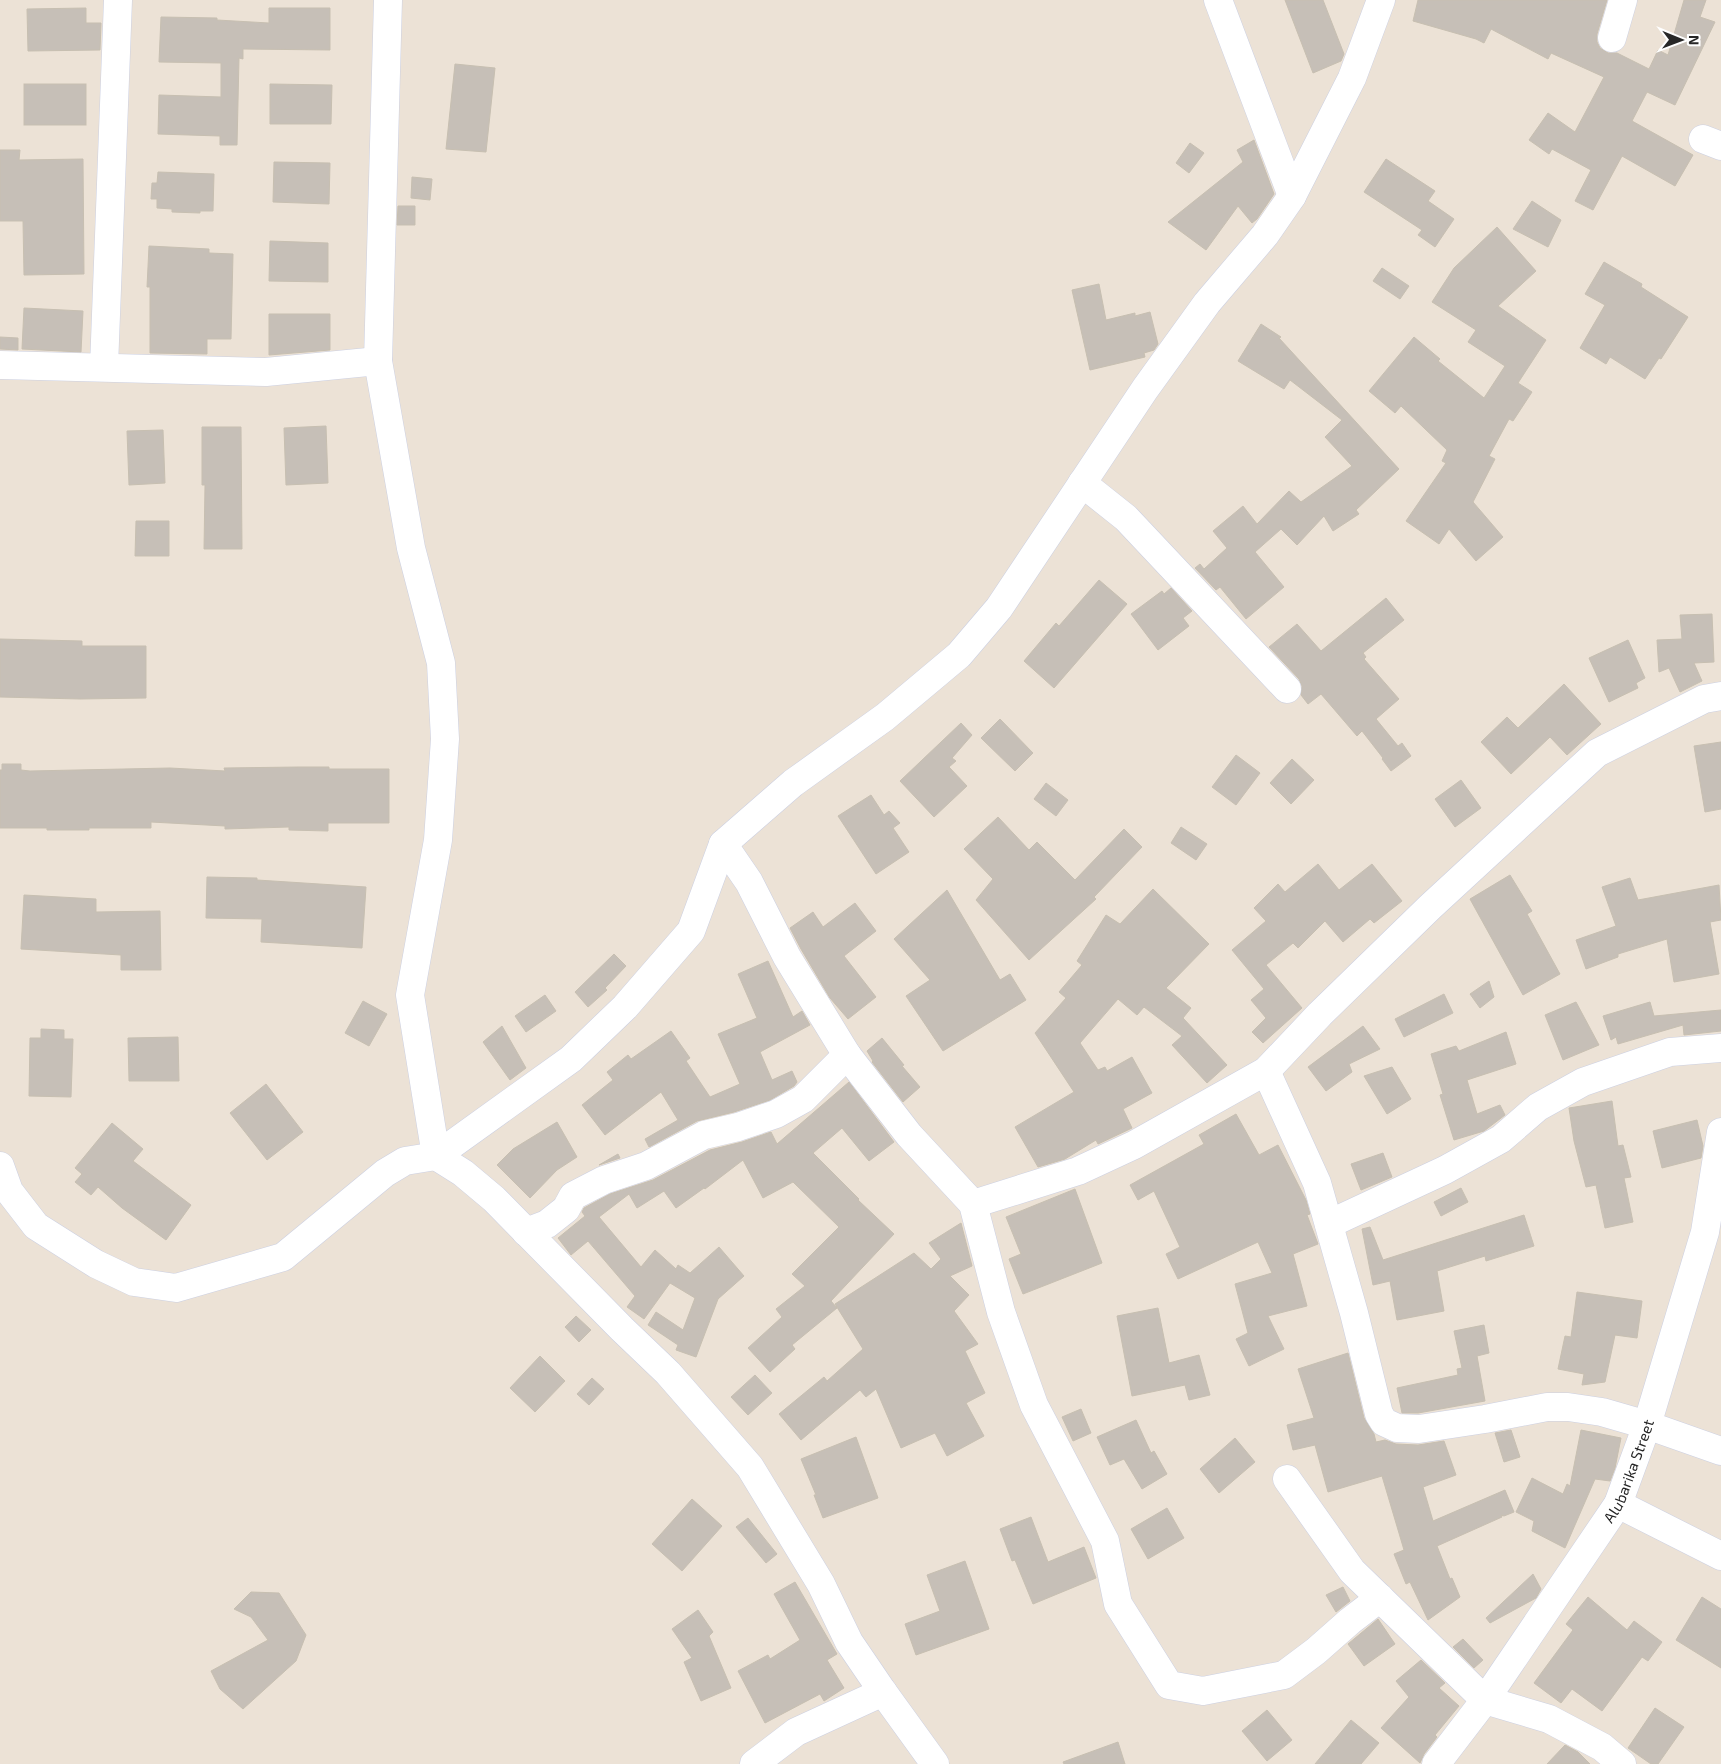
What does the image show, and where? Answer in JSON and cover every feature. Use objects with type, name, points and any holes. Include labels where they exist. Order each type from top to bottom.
[{"type":"street","points":[[104,367],[118,0]]},
{"type":"street","points":[[388,0],[378,361],[411,548],[441,663],[445,739],[438,840],[410,995],[436,1156],[463,1173],[494,1199],[668,1373],[750,1468],[821,1584],[849,1642],[935,1764]]},
{"type":"street","points":[[1218,0],[1292,196]]},
{"type":"street","points":[[0,1166],[8,1191],[36,1226],[96,1264],[134,1282],[176,1288],[283,1257],[384,1173],[406,1161],[436,1156],[571,1059],[625,1008],[691,931],[723,844],[793,783],[884,717],[959,655],[999,608],[1145,389],[1207,303],[1264,235],[1292,196],[1352,78],[1381,0]]},
{"type":"street","points":[[1612,38],[1623,0]]},
{"type":"street","points":[[0,366],[266,372],[378,361]]},
{"type":"street","points":[[1082,483],[1126,518],[1287,689]]},
{"type":"street","points":[[973,1204],[1078,1171],[1134,1145],[1266,1071],[1430,907],[1597,753],[1704,699],[1721,696]]},
{"type":"street","points":[[723,844],[749,882],[787,957],[847,1055],[909,1136],[973,1204],[1001,1312],[1034,1405],[1105,1541],[1118,1604],[1169,1685],[1203,1691],[1284,1675],[1380,1598]]},
{"type":"street","points":[[1329,1224],[1445,1170],[1500,1139],[1538,1107],[1583,1082],[1670,1052],[1721,1048]]},
{"type":"street","points":[[526,1232],[547,1224],[566,1209],[573,1196],[604,1180],[646,1166],[704,1135],[738,1127],[783,1110],[803,1099],[847,1055]]},
{"type":"street","points":[[1266,1071],[1317,1183],[1354,1313],[1379,1414],[1384,1422],[1398,1428],[1419,1429],[1485,1420],[1547,1407],[1568,1407],[1602,1412],[1647,1425],[1721,1451]]},
{"type":"street","name":"Alubarika Street","points":[[1436,1764],[1485,1700],[1618,1504],[1713,1232],[1721,1132]]},
{"type":"street","points":[[1287,1479],[1352,1572],[1485,1700],[1549,1719],[1602,1747],[1622,1764]]},
{"type":"street","points":[[1618,1504],[1721,1556]]},
{"type":"street","points":[[754,1764],[796,1732],[883,1692]]},
{"type":"building","points":[[1285,0],[1323,0],[1344,54],[1341,61],[1313,73]]},
{"type":"building","points":[[1418,0],[1607,0],[1597,34],[1597,42],[1600,48],[1608,53],[1617,53],[1649,69],[1658,50],[1668,55],[1684,0],[1706,0],[1700,17],[1715,22],[1675,105],[1647,92],[1632,121],[1693,155],[1675,186],[1622,156],[1593,210],[1575,201],[1591,170],[1552,149],[1549,154],[1529,140],[1548,113],[1575,132],[1604,77],[1551,53],[1548,59],[1491,29],[1484,43],[1413,21]]},
{"type":"building","points":[[86,8],[86,23],[101,23],[100,50],[28,51],[27,9]]},
{"type":"building","points":[[269,8],[330,8],[330,50],[243,49],[243,59],[239,58],[237,145],[220,145],[220,136],[158,134],[159,95],[221,97],[221,63],[159,62],[161,17],[217,18],[217,20],[269,23]]},
{"type":"building","points":[[455,64],[495,68],[486,152],[446,149]]},
{"type":"building","points":[[24,84],[86,84],[86,125],[24,125]]},
{"type":"building","points":[[270,84],[332,85],[331,124],[270,124]]},
{"type":"building","points":[[1254,140],[1274,194],[1257,219],[1252,223],[1238,206],[1206,250],[1168,222],[1243,162],[1237,150]]},
{"type":"building","points":[[1190,143],[1204,153],[1189,173],[1176,163]]},
{"type":"building","points":[[0,150],[20,150],[19,160],[83,159],[84,274],[24,275],[23,221],[0,221]]},
{"type":"building","points":[[1386,159],[1435,191],[1428,201],[1454,219],[1435,247],[1418,235],[1422,230],[1364,192]]},
{"type":"building","points":[[274,162],[330,163],[329,204],[273,202]]},
{"type":"building","points":[[158,172],[214,174],[213,211],[200,211],[200,213],[172,212],[172,209],[157,208],[157,199],[151,199],[152,183],[157,183]]},
{"type":"building","points":[[412,177],[432,179],[430,200],[411,198]]},
{"type":"building","points":[[1532,201],[1561,220],[1548,247],[1513,229]]},
{"type":"building","points":[[398,206],[415,206],[415,225],[397,225]]},
{"type":"building","points":[[1497,227],[1536,271],[1498,306],[1546,340],[1518,383],[1532,392],[1513,421],[1509,419],[1489,456],[1495,459],[1473,502],[1503,537],[1476,561],[1449,529],[1439,544],[1406,521],[1446,463],[1442,461],[1447,450],[1401,406],[1395,413],[1369,391],[1414,337],[1440,359],[1438,361],[1484,398],[1505,366],[1468,342],[1476,330],[1432,302],[1454,268]]},
{"type":"building","points":[[270,241],[328,243],[328,282],[269,281]]},
{"type":"building","points":[[149,246],[209,249],[209,253],[233,254],[231,339],[207,339],[207,354],[150,353],[150,287],[147,287]]},
{"type":"building","points":[[1604,262],[1642,284],[1641,287],[1688,317],[1661,359],[1659,358],[1645,379],[1610,357],[1606,364],[1580,348],[1605,305],[1585,294]]},
{"type":"building","points":[[1382,268],[1409,286],[1400,299],[1373,281]]},
{"type":"building","points":[[1099,284],[1106,320],[1135,313],[1135,316],[1150,312],[1158,344],[1154,350],[1144,353],[1145,357],[1090,370],[1072,290]]},
{"type":"building","points":[[24,308],[83,311],[81,352],[22,349]]},
{"type":"building","points":[[269,314],[330,314],[330,350],[269,355]]},
{"type":"building","points":[[1261,324],[1281,337],[1279,338],[1399,469],[1356,510],[1359,514],[1333,531],[1324,516],[1297,545],[1281,529],[1255,552],[1284,587],[1246,619],[1220,587],[1216,590],[1195,568],[1200,564],[1204,569],[1227,548],[1213,531],[1243,506],[1257,524],[1289,491],[1301,502],[1352,466],[1325,437],[1342,420],[1290,380],[1284,389],[1238,361]]},
{"type":"building","points":[[0,337],[18,338],[18,350],[0,349]]},
{"type":"building","points":[[326,426],[328,483],[286,485],[284,428]]},
{"type":"building","points":[[202,427],[241,427],[242,549],[204,549],[205,485],[202,485]]},
{"type":"building","points":[[163,430],[165,483],[129,485],[127,431]]},
{"type":"building","points":[[136,521],[169,521],[169,556],[135,556]]},
{"type":"building","points":[[1099,580],[1127,604],[1054,688],[1024,661],[1056,623],[1059,626]]},
{"type":"building","points":[[1171,588],[1192,611],[1183,618],[1189,626],[1158,650],[1131,614],[1162,591],[1164,594]]},
{"type":"building","points":[[1386,598],[1404,620],[1363,653],[1366,657],[1364,659],[1399,699],[1376,719],[1398,746],[1402,743],[1411,756],[1391,771],[1362,731],[1357,736],[1321,694],[1308,704],[1301,695],[1302,686],[1299,679],[1269,647],[1297,624],[1321,651]]},
{"type":"building","points":[[1712,614],[1714,662],[1694,663],[1702,681],[1680,692],[1669,668],[1659,672],[1657,640],[1682,639],[1680,615]]},
{"type":"building","points":[[0,639],[82,641],[82,646],[146,646],[146,698],[0,697]]},
{"type":"building","points":[[1628,640],[1645,678],[1636,683],[1638,688],[1609,702],[1589,658]]},
{"type":"building","points":[[1564,684],[1601,724],[1567,755],[1550,737],[1511,774],[1481,742],[1507,717],[1518,728]]},
{"type":"building","points":[[1000,719],[1033,753],[1015,771],[981,738]]},
{"type":"building","points":[[961,723],[972,735],[952,758],[956,761],[949,767],[967,786],[934,817],[900,781]]},
{"type":"building","points":[[1721,742],[1721,809],[1705,812],[1694,746]]},
{"type":"building","points":[[1236,755],[1260,773],[1236,805],[1212,787]]},
{"type":"building","points":[[1292,759],[1314,780],[1291,804],[1270,783]]},
{"type":"building","points":[[2,764],[21,764],[21,770],[30,771],[170,768],[225,771],[224,768],[298,767],[389,769],[389,823],[328,823],[328,831],[289,830],[289,827],[225,829],[225,826],[151,822],[151,828],[47,830],[47,828],[0,828],[0,770],[2,770]]},
{"type":"building","points":[[1461,780],[1481,808],[1455,827],[1435,799]]},
{"type":"building","points":[[1046,783],[1068,800],[1056,816],[1034,799]]},
{"type":"building","points":[[871,795],[884,815],[889,811],[900,823],[893,828],[909,852],[876,874],[838,816]]},
{"type":"building","points":[[998,817],[1029,850],[1037,842],[1075,880],[1124,829],[1142,847],[1094,897],[1096,899],[1029,960],[976,900],[993,879],[964,849]]},
{"type":"building","points":[[1181,827],[1207,844],[1196,860],[1171,843]]},
{"type":"building","points":[[1318,864],[1339,890],[1372,864],[1402,901],[1374,923],[1370,919],[1343,942],[1325,921],[1298,948],[1293,943],[1266,965],[1302,1008],[1263,1043],[1252,1032],[1266,1018],[1251,1000],[1264,989],[1232,950],[1266,921],[1254,908],[1278,884],[1285,892]]},
{"type":"building","points":[[1510,875],[1532,911],[1527,914],[1560,974],[1523,995],[1470,899]]},
{"type":"building","points":[[207,877],[257,878],[257,880],[366,887],[362,948],[261,942],[262,919],[206,918]]},
{"type":"building","points":[[1630,878],[1638,900],[1719,885],[1721,920],[1710,922],[1719,974],[1674,982],[1667,939],[1618,954],[1618,957],[1586,969],[1576,940],[1616,926],[1602,887]]},
{"type":"building","points":[[1153,889],[1209,944],[1166,988],[1191,1008],[1183,1018],[1227,1065],[1207,1083],[1172,1045],[1182,1036],[1144,1007],[1137,1015],[1118,999],[1080,1043],[1098,1070],[1105,1067],[1107,1071],[1132,1057],[1152,1093],[1123,1109],[1132,1128],[1098,1144],[1096,1140],[1065,1159],[1038,1167],[1015,1127],[1074,1092],[1035,1033],[1066,998],[1059,992],[1082,965],[1077,961],[1106,915],[1120,924]]},
{"type":"building","points":[[947,890],[1000,980],[1010,974],[1026,1000],[943,1051],[906,996],[930,980],[894,939]]},
{"type":"building","points":[[24,895],[96,899],[96,912],[160,911],[161,970],[121,970],[121,955],[21,949]]},
{"type":"building","points":[[855,903],[876,931],[844,956],[876,997],[848,1019],[830,998],[790,928],[813,912],[823,927]]},
{"type":"building","points":[[614,954],[626,966],[605,988],[607,990],[588,1007],[575,992]]},
{"type":"building","points":[[768,961],[793,1017],[802,1011],[810,1025],[760,1052],[772,1080],[792,1071],[797,1082],[794,1086],[770,1100],[734,1112],[697,1121],[649,1147],[645,1139],[678,1120],[661,1092],[605,1135],[582,1105],[613,1080],[607,1072],[628,1055],[631,1059],[671,1031],[690,1058],[686,1061],[710,1097],[740,1084],[718,1034],[757,1018],[738,974]]},
{"type":"building","points":[[1489,981],[1494,997],[1480,1008],[1470,994]]},
{"type":"building","points":[[1444,994],[1453,1013],[1404,1037],[1395,1019]]},
{"type":"building","points":[[545,995],[556,1011],[526,1032],[515,1016]]},
{"type":"building","points":[[363,1001],[387,1014],[369,1046],[345,1033]]},
{"type":"building","points":[[1576,1002],[1599,1045],[1563,1060],[1545,1015]]},
{"type":"building","points":[[1650,1002],[1654,1016],[1721,1010],[1721,1031],[1684,1035],[1683,1025],[1618,1044],[1616,1037],[1611,1040],[1603,1016]]},
{"type":"building","points":[[502,1026],[526,1068],[510,1080],[483,1042]]},
{"type":"building","points":[[1363,1026],[1380,1049],[1349,1064],[1352,1072],[1326,1091],[1308,1067]]},
{"type":"building","points":[[41,1029],[64,1030],[64,1039],[73,1039],[71,1097],[29,1096],[30,1038],[41,1038]]},
{"type":"building","points":[[1506,1032],[1516,1064],[1467,1080],[1477,1114],[1500,1105],[1505,1115],[1484,1131],[1454,1140],[1440,1095],[1443,1094],[1431,1054],[1456,1046],[1459,1051]]},
{"type":"building","points":[[178,1037],[179,1081],[129,1081],[128,1038]]},
{"type":"building","points":[[882,1038],[920,1087],[903,1102],[872,1062],[867,1051]]},
{"type":"building","points":[[1392,1067],[1411,1099],[1387,1114],[1364,1076]]},
{"type":"building","points":[[849,1082],[894,1142],[869,1161],[842,1128],[813,1153],[894,1234],[831,1301],[837,1308],[792,1345],[795,1349],[770,1372],[748,1348],[782,1317],[776,1309],[805,1286],[792,1274],[839,1227],[793,1182],[763,1198],[743,1160],[676,1208],[664,1191],[637,1208],[629,1194],[599,1217],[641,1267],[655,1250],[676,1269],[678,1265],[690,1273],[719,1247],[744,1276],[718,1299],[696,1357],[676,1350],[678,1345],[648,1325],[656,1312],[683,1330],[695,1298],[670,1283],[644,1319],[627,1307],[635,1296],[588,1241],[571,1255],[558,1238],[585,1216],[582,1212],[584,1208],[610,1194],[653,1180],[710,1150],[771,1132],[777,1144]]},
{"type":"building","points":[[266,1084],[303,1132],[267,1160],[230,1113]]},
{"type":"building","points":[[1612,1101],[1618,1146],[1623,1145],[1631,1177],[1624,1178],[1633,1222],[1605,1228],[1596,1185],[1586,1187],[1574,1141],[1569,1108]]},
{"type":"building","points":[[1236,1114],[1259,1155],[1278,1145],[1306,1200],[1310,1214],[1307,1215],[1318,1244],[1293,1254],[1307,1306],[1268,1316],[1284,1349],[1249,1366],[1236,1339],[1248,1333],[1235,1284],[1272,1273],[1258,1242],[1178,1279],[1166,1254],[1180,1247],[1154,1191],[1138,1200],[1130,1185],[1204,1144],[1199,1135]]},
{"type":"building","points":[[1697,1120],[1703,1146],[1701,1158],[1662,1168],[1653,1131]]},
{"type":"building","points":[[557,1122],[577,1157],[557,1170],[530,1198],[497,1165],[513,1149]]},
{"type":"building","points":[[112,1123],[143,1149],[133,1161],[191,1205],[166,1240],[122,1208],[98,1187],[91,1195],[75,1182],[82,1174],[75,1168]]},
{"type":"building","points":[[1383,1153],[1392,1177],[1361,1190],[1351,1164]]},
{"type":"building","points":[[618,1154],[620,1158],[599,1165]]},
{"type":"building","points":[[1461,1188],[1468,1202],[1441,1216],[1434,1202]]},
{"type":"building","points":[[1075,1189],[1102,1263],[1023,1294],[1009,1259],[1021,1254],[1006,1217]]},
{"type":"building","points":[[1524,1215],[1534,1246],[1486,1261],[1485,1256],[1437,1271],[1444,1311],[1397,1320],[1390,1281],[1373,1285],[1362,1229],[1370,1227],[1383,1260]]},
{"type":"building","points":[[961,1223],[972,1266],[950,1276],[969,1295],[954,1311],[978,1344],[965,1351],[985,1393],[966,1403],[984,1436],[947,1456],[935,1433],[901,1448],[876,1389],[866,1397],[860,1390],[801,1440],[779,1414],[824,1377],[827,1381],[863,1349],[835,1304],[914,1253],[931,1269],[941,1259],[929,1243]]},
{"type":"building","points":[[1577,1292],[1642,1301],[1637,1338],[1615,1335],[1605,1382],[1582,1385],[1584,1374],[1558,1369],[1565,1336],[1571,1337]]},
{"type":"building","points":[[1158,1308],[1169,1363],[1199,1355],[1210,1395],[1189,1400],[1185,1385],[1132,1396],[1117,1316]]},
{"type":"building","points":[[576,1316],[591,1330],[579,1342],[565,1327]]},
{"type":"building","points":[[1484,1325],[1489,1353],[1477,1356],[1485,1401],[1418,1413],[1402,1413],[1397,1388],[1458,1375],[1457,1369],[1462,1368],[1454,1331]]},
{"type":"building","points":[[1348,1353],[1364,1418],[1374,1434],[1376,1442],[1385,1440],[1396,1444],[1418,1445],[1444,1441],[1456,1475],[1423,1487],[1433,1521],[1505,1490],[1514,1512],[1504,1516],[1501,1515],[1502,1517],[1437,1546],[1450,1579],[1452,1578],[1460,1597],[1428,1620],[1410,1582],[1406,1584],[1394,1554],[1404,1550],[1382,1476],[1328,1492],[1315,1445],[1293,1450],[1287,1425],[1314,1418],[1298,1369]]},
{"type":"building","points":[[540,1356],[565,1381],[535,1412],[510,1388]]},
{"type":"building","points":[[755,1375],[772,1393],[748,1415],[731,1397]]},
{"type":"building","points":[[592,1378],[604,1389],[589,1405],[577,1394]]},
{"type":"building","points":[[1081,1409],[1091,1433],[1073,1441],[1062,1417]]},
{"type":"building","points":[[1136,1420],[1151,1453],[1154,1451],[1167,1474],[1142,1489],[1124,1459],[1110,1465],[1097,1437]]},
{"type":"building","points":[[1511,1430],[1520,1457],[1504,1462],[1495,1433]]},
{"type":"building","points":[[1581,1430],[1621,1438],[1615,1468],[1610,1481],[1595,1479],[1565,1548],[1532,1531],[1534,1521],[1516,1512],[1532,1478],[1563,1494],[1567,1484],[1570,1486]]},
{"type":"building","points":[[856,1437],[878,1498],[823,1518],[801,1459]]},
{"type":"building","points":[[1235,1438],[1255,1462],[1219,1493],[1200,1469]]},
{"type":"building","points":[[692,1499],[722,1526],[682,1571],[652,1544]]},
{"type":"building","points":[[1167,1508],[1184,1538],[1148,1559],[1131,1529]]},
{"type":"building","points":[[1031,1517],[1048,1562],[1084,1547],[1096,1578],[1033,1604],[1015,1560],[1012,1561],[1000,1529]]},
{"type":"building","points":[[748,1518],[777,1554],[766,1563],[736,1527]]},
{"type":"building","points":[[965,1561],[989,1629],[916,1655],[905,1624],[940,1611],[927,1575]]},
{"type":"building","points":[[1533,1574],[1541,1589],[1536,1598],[1490,1623],[1486,1618]]},
{"type":"building","points":[[795,1582],[837,1654],[827,1660],[844,1688],[824,1701],[820,1694],[765,1723],[738,1671],[768,1655],[770,1659],[800,1640],[774,1594]]},
{"type":"building","points":[[1343,1587],[1350,1601],[1336,1612],[1326,1595]]},
{"type":"building","points":[[251,1592],[279,1593],[306,1635],[296,1661],[243,1709],[220,1689],[211,1671],[268,1640],[251,1617],[234,1609]]},
{"type":"building","points":[[1588,1597],[1627,1630],[1634,1621],[1662,1642],[1648,1661],[1642,1657],[1602,1711],[1572,1689],[1561,1703],[1534,1683],[1573,1630],[1566,1624]]},
{"type":"building","points":[[1702,1597],[1721,1609],[1721,1668],[1676,1640]]},
{"type":"building","points":[[698,1610],[713,1632],[709,1636],[731,1688],[701,1701],[684,1662],[692,1658],[672,1629]]},
{"type":"building","points":[[1378,1619],[1395,1644],[1364,1666],[1348,1644]]},
{"type":"building","points":[[1463,1639],[1483,1660],[1474,1668],[1453,1647]]},
{"type":"building","points":[[1421,1660],[1445,1683],[1439,1688],[1459,1706],[1435,1735],[1437,1737],[1424,1754],[1420,1763],[1381,1728],[1409,1697],[1396,1681]]},
{"type":"building","points":[[1655,1708],[1684,1727],[1658,1764],[1651,1764],[1628,1748]]},
{"type":"building","points":[[1267,1710],[1292,1740],[1267,1761],[1242,1731]]},
{"type":"building","points":[[1351,1720],[1379,1743],[1361,1764],[1315,1764]]},
{"type":"building","points":[[1118,1742],[1125,1764],[1064,1764],[1063,1762]]},
{"type":"building","points":[[1565,1745],[1578,1752],[1590,1764],[1547,1764]]}]
